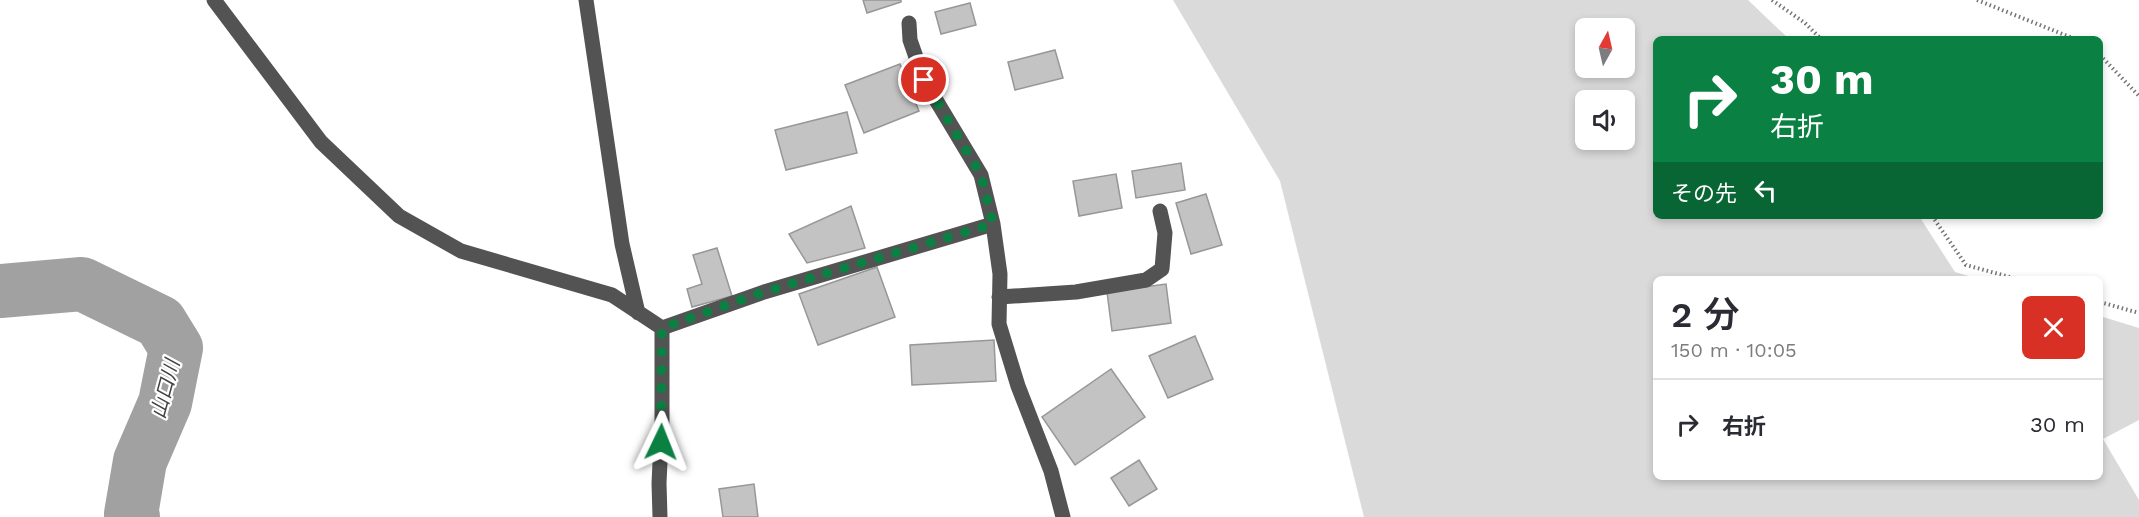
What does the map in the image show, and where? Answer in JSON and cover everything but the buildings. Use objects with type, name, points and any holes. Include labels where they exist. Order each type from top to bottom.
[{"type":"street","points":[[214,0],[321,142],[399,216],[461,251],[612,295],[662,328]]},
{"type":"street","points":[[586,0],[622,244],[638,312]]},
{"type":"street","points":[[909,23],[910,40],[924,80],[981,175],[993,224],[1000,274],[999,324],[1018,386],[1051,471],[1063,517]]},
{"type":"street","points":[[999,297],[1076,292],[1146,280],[1162,269],[1165,233],[1160,211]]},
{"type":"street","points":[[662,328],[764,292],[993,224]]},
{"type":"street","points":[[660,517],[662,328]]},
{"type":"path","points":[[1772,0],[1805,23],[1818,36]]},
{"type":"path","points":[[1977,0],[2067,36]]},
{"type":"path","points":[[2103,58],[2139,96]]},
{"type":"path","points":[[1934,219],[1966,265],[2006,276]]},
{"type":"path","points":[[2103,303],[2139,313]]},
{"type":"shaded area","points":[[1173,0],[1748,0],[1786,36],[1653,36],[1653,219],[1921,219],[1955,272],[1969,276],[1653,276],[1653,480],[2103,480],[2103,439],[2139,500],[2139,517],[1364,517],[1280,181]]},
{"type":"shaded area","points":[[2103,317],[2139,328],[2139,420],[2103,439]]},
{"type":"waterway","name":"山口川","points":[[0,291],[82,284],[160,322],[176,348],[165,403],[140,461],[131,514],[133,517]]},
{"type":"route","points":[[661,442],[662,328],[764,292],[993,224],[981,175],[924,80]]}]
